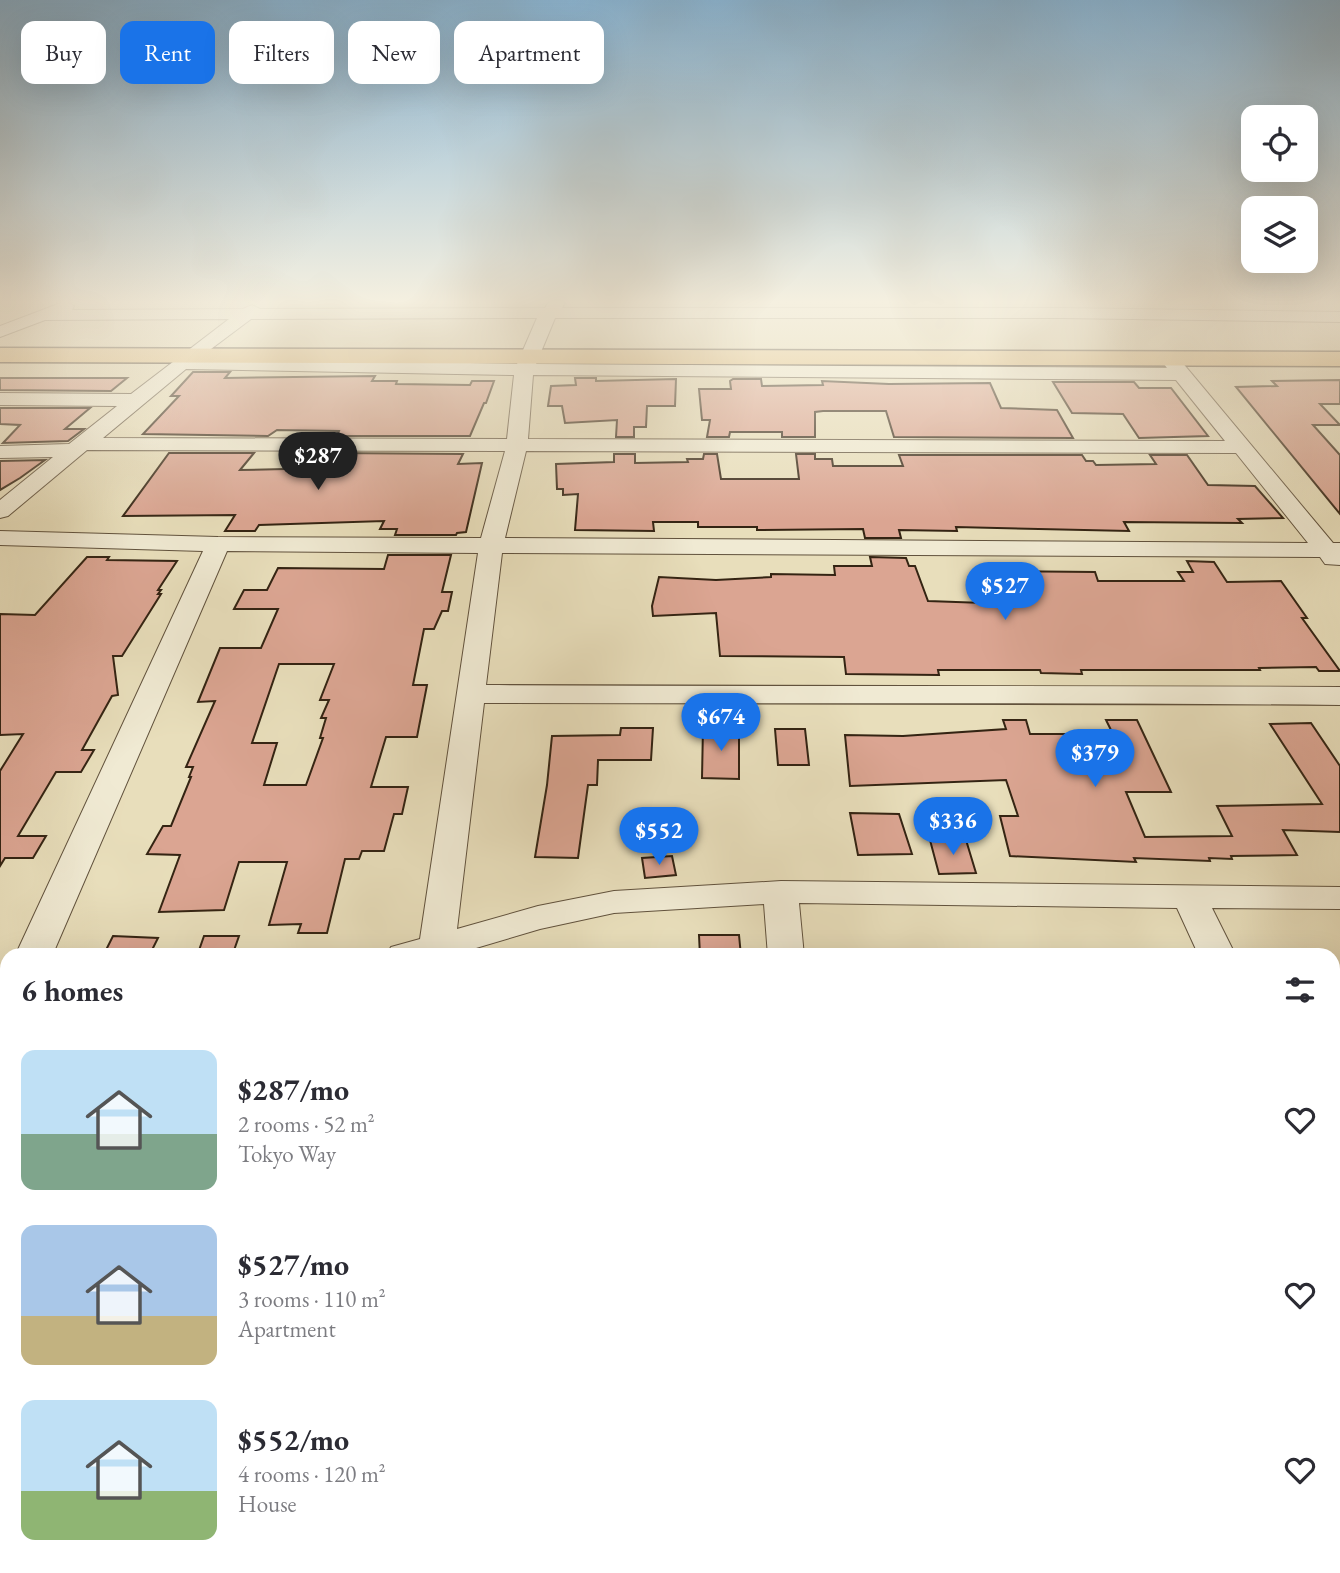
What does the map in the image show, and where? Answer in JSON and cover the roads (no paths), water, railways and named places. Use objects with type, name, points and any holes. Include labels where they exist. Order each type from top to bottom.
[{"type":"street","points":[[0,511],[168,373]]},
{"type":"street","points":[[437,945],[491,545],[517,445],[519,403],[525,373]]},
{"type":"street","points":[[1181,373],[1335,555]]},
{"type":"street","points":[[0,399],[134,400]]},
{"type":"street","points":[[0,452],[78,447],[517,445],[1244,447]]},
{"type":"street","points":[[0,538],[218,544],[1335,555]]},
{"type":"street","points":[[37,948],[218,544]]},
{"type":"street","points":[[471,694],[801,696],[1032,693],[1340,696]]},
{"type":"street","points":[[781,892],[785,948]]},
{"type":"street","points":[[428,948],[538,918],[614,902],[781,892],[1340,898]]},
{"type":"street","points":[[1189,896],[1214,948]]}]
